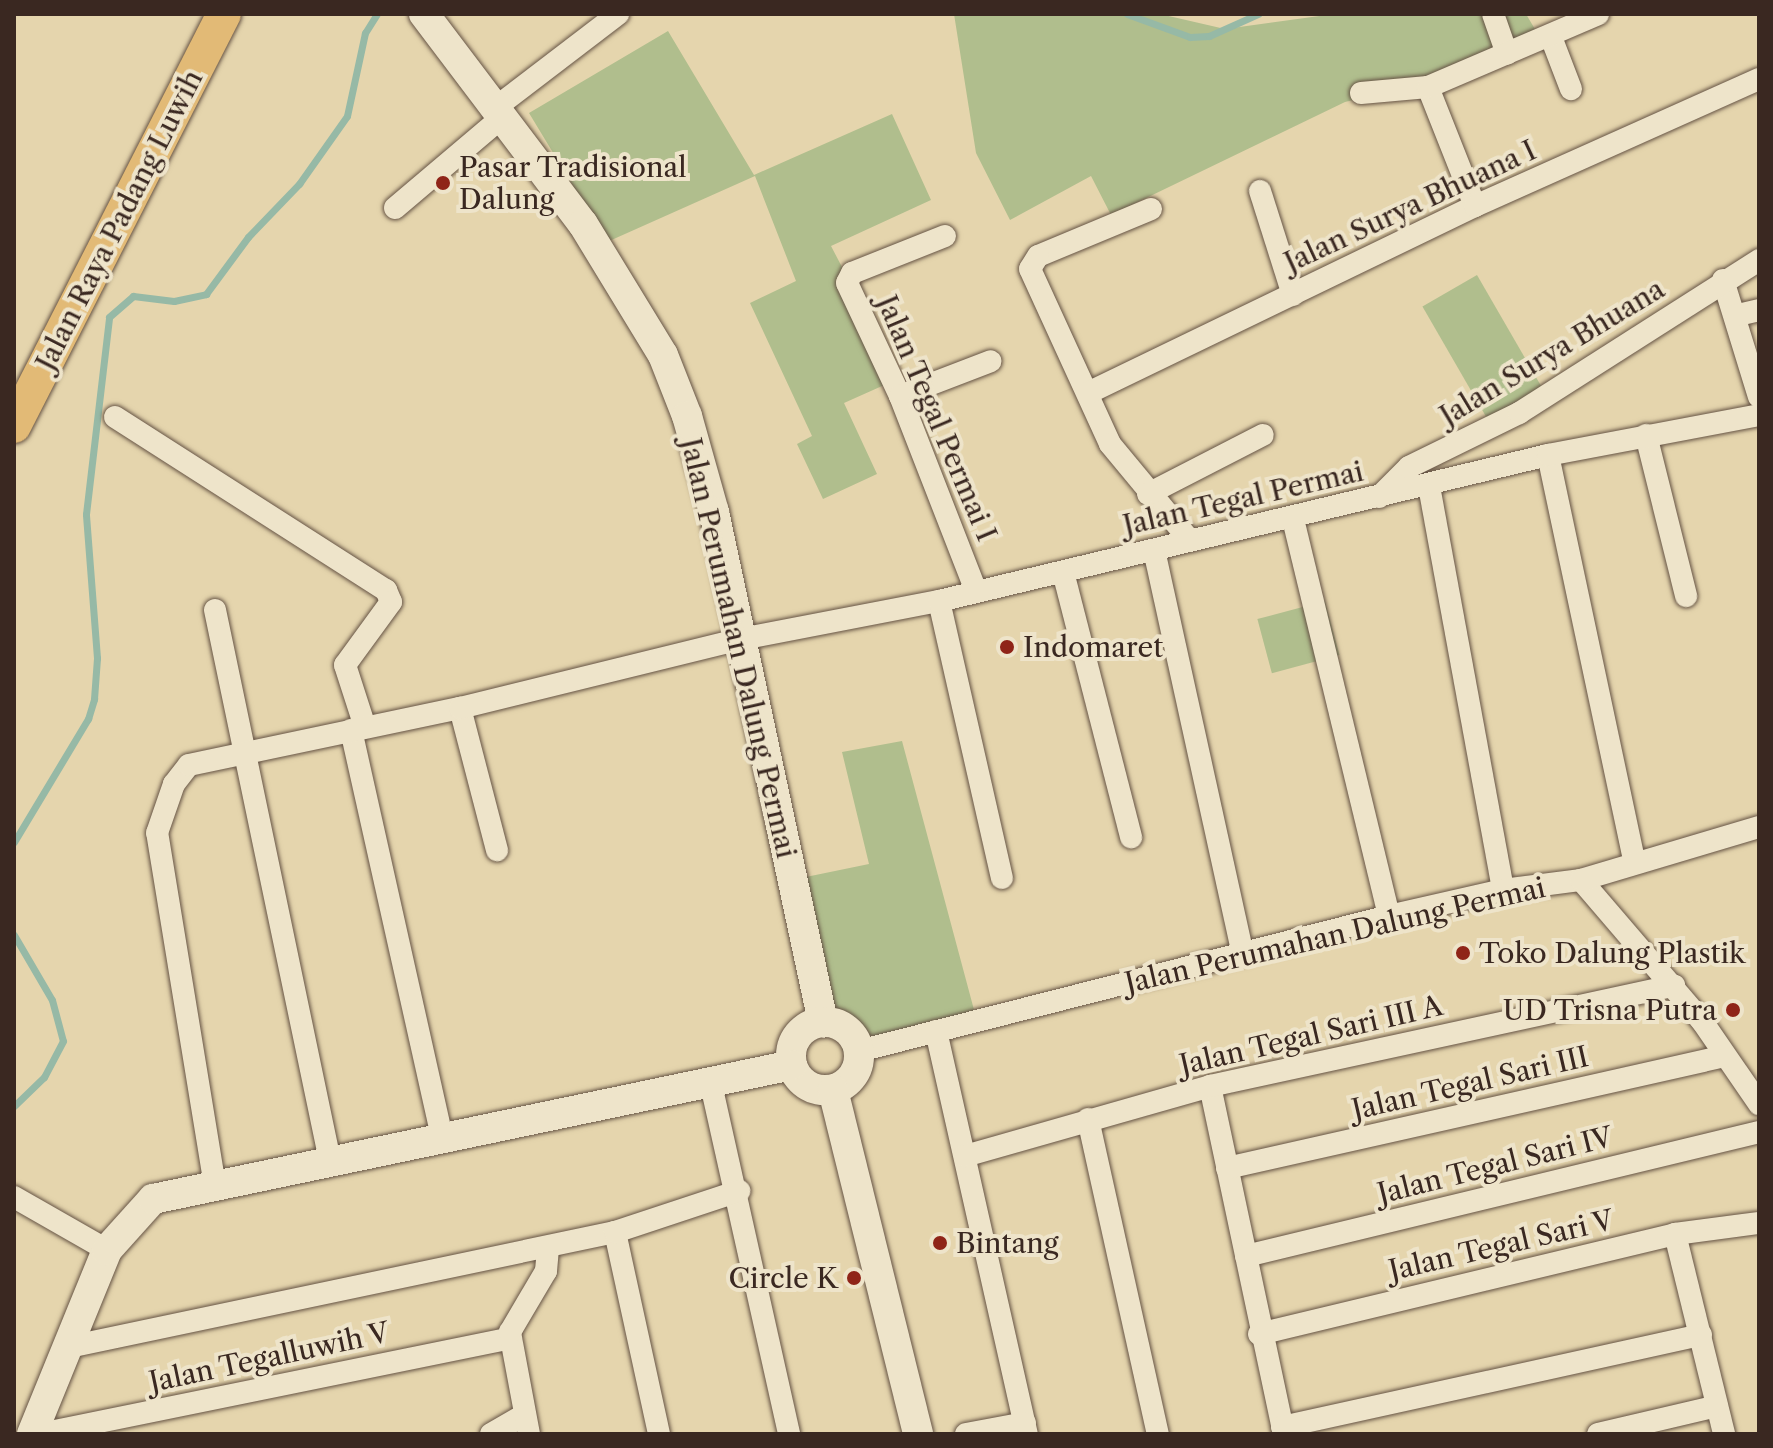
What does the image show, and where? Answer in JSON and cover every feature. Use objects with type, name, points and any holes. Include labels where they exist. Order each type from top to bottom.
[{"type":"main road","name":"Jalan Raya Padang Luwih","points":[[14,426],[75,309],[215,19]]},
{"type":"street","name":"Jalan Perumahan Dalung Permai","points":[[426,14],[583,224],[663,355],[687,416],[714,512],[823,1022]]},
{"type":"street","points":[[395,208],[498,113],[618,14]]},
{"type":"street","points":[[1493,14],[1507,54]]},
{"type":"street","points":[[1361,93],[1428,87],[1551,37],[1598,14]]},
{"type":"street","points":[[1551,37],[1571,89]]},
{"type":"street","name":"Jalan Surya Bhuana I","points":[[1088,393],[1475,206],[1759,79]]},
{"type":"street","points":[[1428,87],[1475,206]]},
{"type":"street","points":[[1260,191],[1293,295]]},
{"type":"street","points":[[1151,209],[1038,256],[1031,264],[1031,274],[1110,444],[1148,494],[1189,539]]},
{"type":"street","name":"Jalan Tegal Permai I","points":[[945,236],[852,273],[847,280],[900,396],[976,591]]},
{"type":"street","name":"Jalan Surya Bhuana","points":[[1379,497],[1399,473],[1532,406],[1656,329],[1723,280],[1759,260]]},
{"type":"street","points":[[1723,280],[1748,312],[1759,397]]},
{"type":"street","points":[[900,396],[991,361]]},
{"type":"street","name":"Jalan Tegal Permai","points":[[215,1186],[157,833],[163,806],[184,769],[242,752],[460,708],[741,639],[939,601],[1189,539],[1293,519],[1548,455],[1759,415]]},
{"type":"street","points":[[115,417],[386,590],[391,602],[345,665],[442,1136]]},
{"type":"street","points":[[1148,494],[1263,435]]},
{"type":"street","points":[[1646,435],[1686,596]]},
{"type":"street","points":[[1548,455],[1634,860]]},
{"type":"street","points":[[1429,486],[1503,890]]},
{"type":"street","points":[[1293,519],[1389,916]]},
{"type":"street","points":[[1154,550],[1243,954]]},
{"type":"street","points":[[1063,572],[1131,837]]},
{"type":"street","points":[[939,601],[1002,878]]},
{"type":"street","points":[[215,610],[242,752],[330,1161]]},
{"type":"street","points":[[460,708],[497,850]]},
{"type":"street","points":[[1581,880],[1634,860],[1759,827]]},
{"type":"street","name":"Jalan Perumahan Dalung Permai","points":[[859,1051],[1389,916],[1503,890],[1581,880],[1674,986],[1759,1104]]},
{"type":"street","name":"Jalan Tegal Sari III A","points":[[965,1156],[1210,1086],[1674,986]]},
{"type":"street","points":[[823,1022],[850,1033],[859,1051],[853,1075],[833,1090],[807,1086],[792,1065],[797,1036],[823,1022]]},
{"type":"street","points":[[936,1031],[1026,1428],[966,1434]]},
{"type":"street","name":"Jalan Tegal Sari III","points":[[1227,1168],[1725,1056]]},
{"type":"street","points":[[32,1434],[64,1348],[107,1250],[153,1199],[792,1065]]},
{"type":"street","points":[[710,1080],[739,1191],[789,1434]]},
{"type":"street","points":[[1210,1086],[1259,1334],[1283,1430],[1701,1335]]},
{"type":"street","points":[[833,1090],[918,1434]]},
{"type":"street","points":[[1088,1119],[1158,1434]]},
{"type":"street","name":"Jalan Tegal Sari IV","points":[[1246,1256],[1759,1132]]},
{"type":"street","points":[[64,1348],[615,1232],[739,1191]]},
{"type":"street","points":[[14,1197],[107,1250]]},
{"type":"street","name":"Jalan Tegal Sari V","points":[[1259,1334],[1675,1234],[1759,1223]]},
{"type":"street","points":[[615,1232],[659,1434]]},
{"type":"street","points":[[1675,1234],[1724,1434]]},
{"type":"street","points":[[491,1434],[527,1424],[510,1338],[513,1322],[546,1271],[548,1247]]},
{"type":"street","name":"Jalan Tegalluwih V","points":[[40,1434],[510,1338]]},
{"type":"street","points":[[1598,1434],[1717,1406]]},
{"type":"green space","points":[[954,14],[1160,14],[1225,29],[1334,14],[1526,14],[1536,31],[1467,72],[1345,102],[1111,215],[1091,176],[1010,220],[976,153]]},
{"type":"green space","points":[[668,31],[754,175],[892,114],[931,200],[831,246],[900,378],[844,403],[877,474],[823,499],[797,444],[812,436],[750,303],[796,281],[755,176],[607,242],[529,113]]},
{"type":"green space","points":[[1477,275],[1544,391],[1489,423],[1422,306]]},
{"type":"green space","points":[[1325,601],[1339,655],[1272,673],[1257,619]]},
{"type":"green space","points":[[902,741],[977,1021],[843,1052],[801,878],[869,864],[842,752]]},
{"type":"waterway","points":[[14,842],[88,719],[94,699],[97,658],[86,514],[109,317],[133,296],[174,301],[206,294],[248,237],[299,184],[347,116],[365,33],[377,14]]},
{"type":"waterway","points":[[1127,14],[1190,37],[1209,36],[1258,14]]},
{"type":"waterway","points":[[14,935],[52,1000],[63,1041],[44,1077],[14,1106]]},
{"type":"place","name":"Pasar Tradisional Dalung","points":[[443,183]]},
{"type":"place","name":"Indomaret","points":[[1007,647]]},
{"type":"place","name":"Toko Dalung Plastik","points":[[1463,953]]},
{"type":"place","name":"UD Trisna Putra","points":[[1733,1010]]},
{"type":"place","name":"Bintang","points":[[940,1243]]},
{"type":"place","name":"Circle K","points":[[854,1278]]}]
